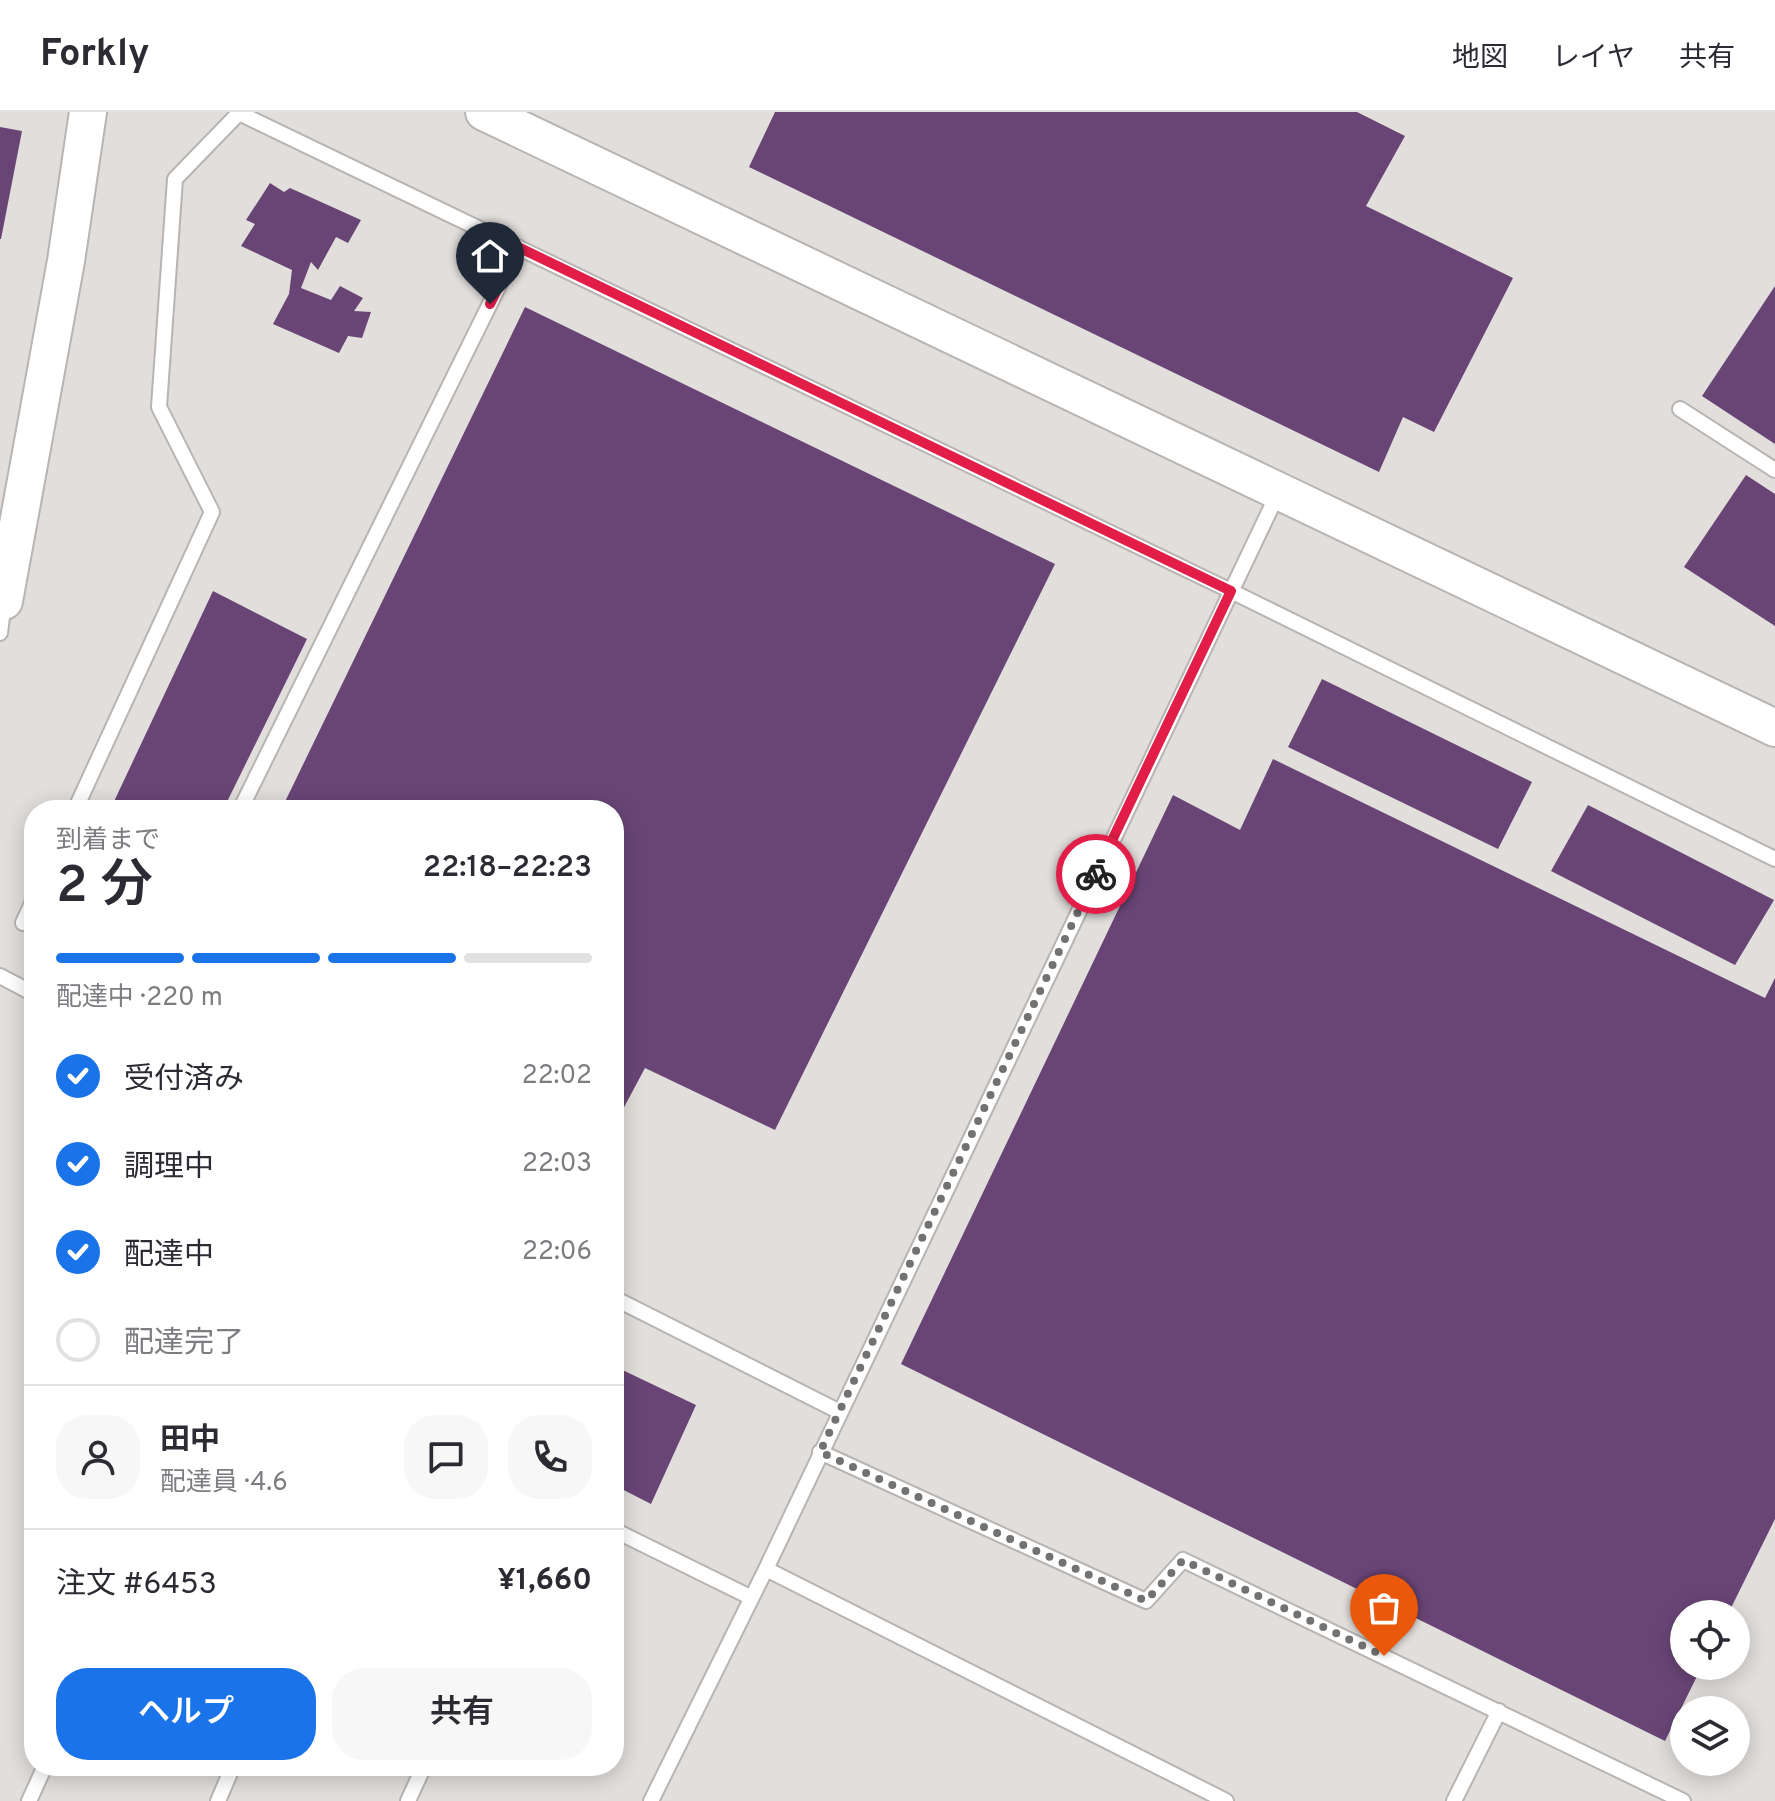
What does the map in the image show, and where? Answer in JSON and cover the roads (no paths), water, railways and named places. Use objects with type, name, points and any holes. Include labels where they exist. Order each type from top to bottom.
[{"type":"street","points":[[2,617],[66,261],[88,112]]},
{"type":"street","points":[[484,112],[1775,728]]},
{"type":"lane","points":[[80,800],[212,512],[159,407],[175,179],[239,113],[1231,591],[1775,859]]},
{"type":"lane","points":[[245,800],[518,247]]},
{"type":"lane","points":[[1680,409],[1775,470]]},
{"type":"lane","points":[[670,1801],[653,1797],[766,1569],[1279,490]]},
{"type":"lane","points":[[0,976],[24,989]]},
{"type":"lane","points":[[624,1303],[840,1412]]},
{"type":"lane","points":[[820,1452],[1146,1601],[1183,1560],[1683,1801]]},
{"type":"lane","points":[[624,1535],[750,1597]]},
{"type":"lane","points":[[766,1569],[1226,1801]]},
{"type":"lane","points":[[1460,1799],[1499,1711]]},
{"type":"lane","points":[[29,1801],[40,1776]]},
{"type":"lane","points":[[218,1801],[229,1776]]},
{"type":"lane","points":[[408,1801],[419,1776]]}]
